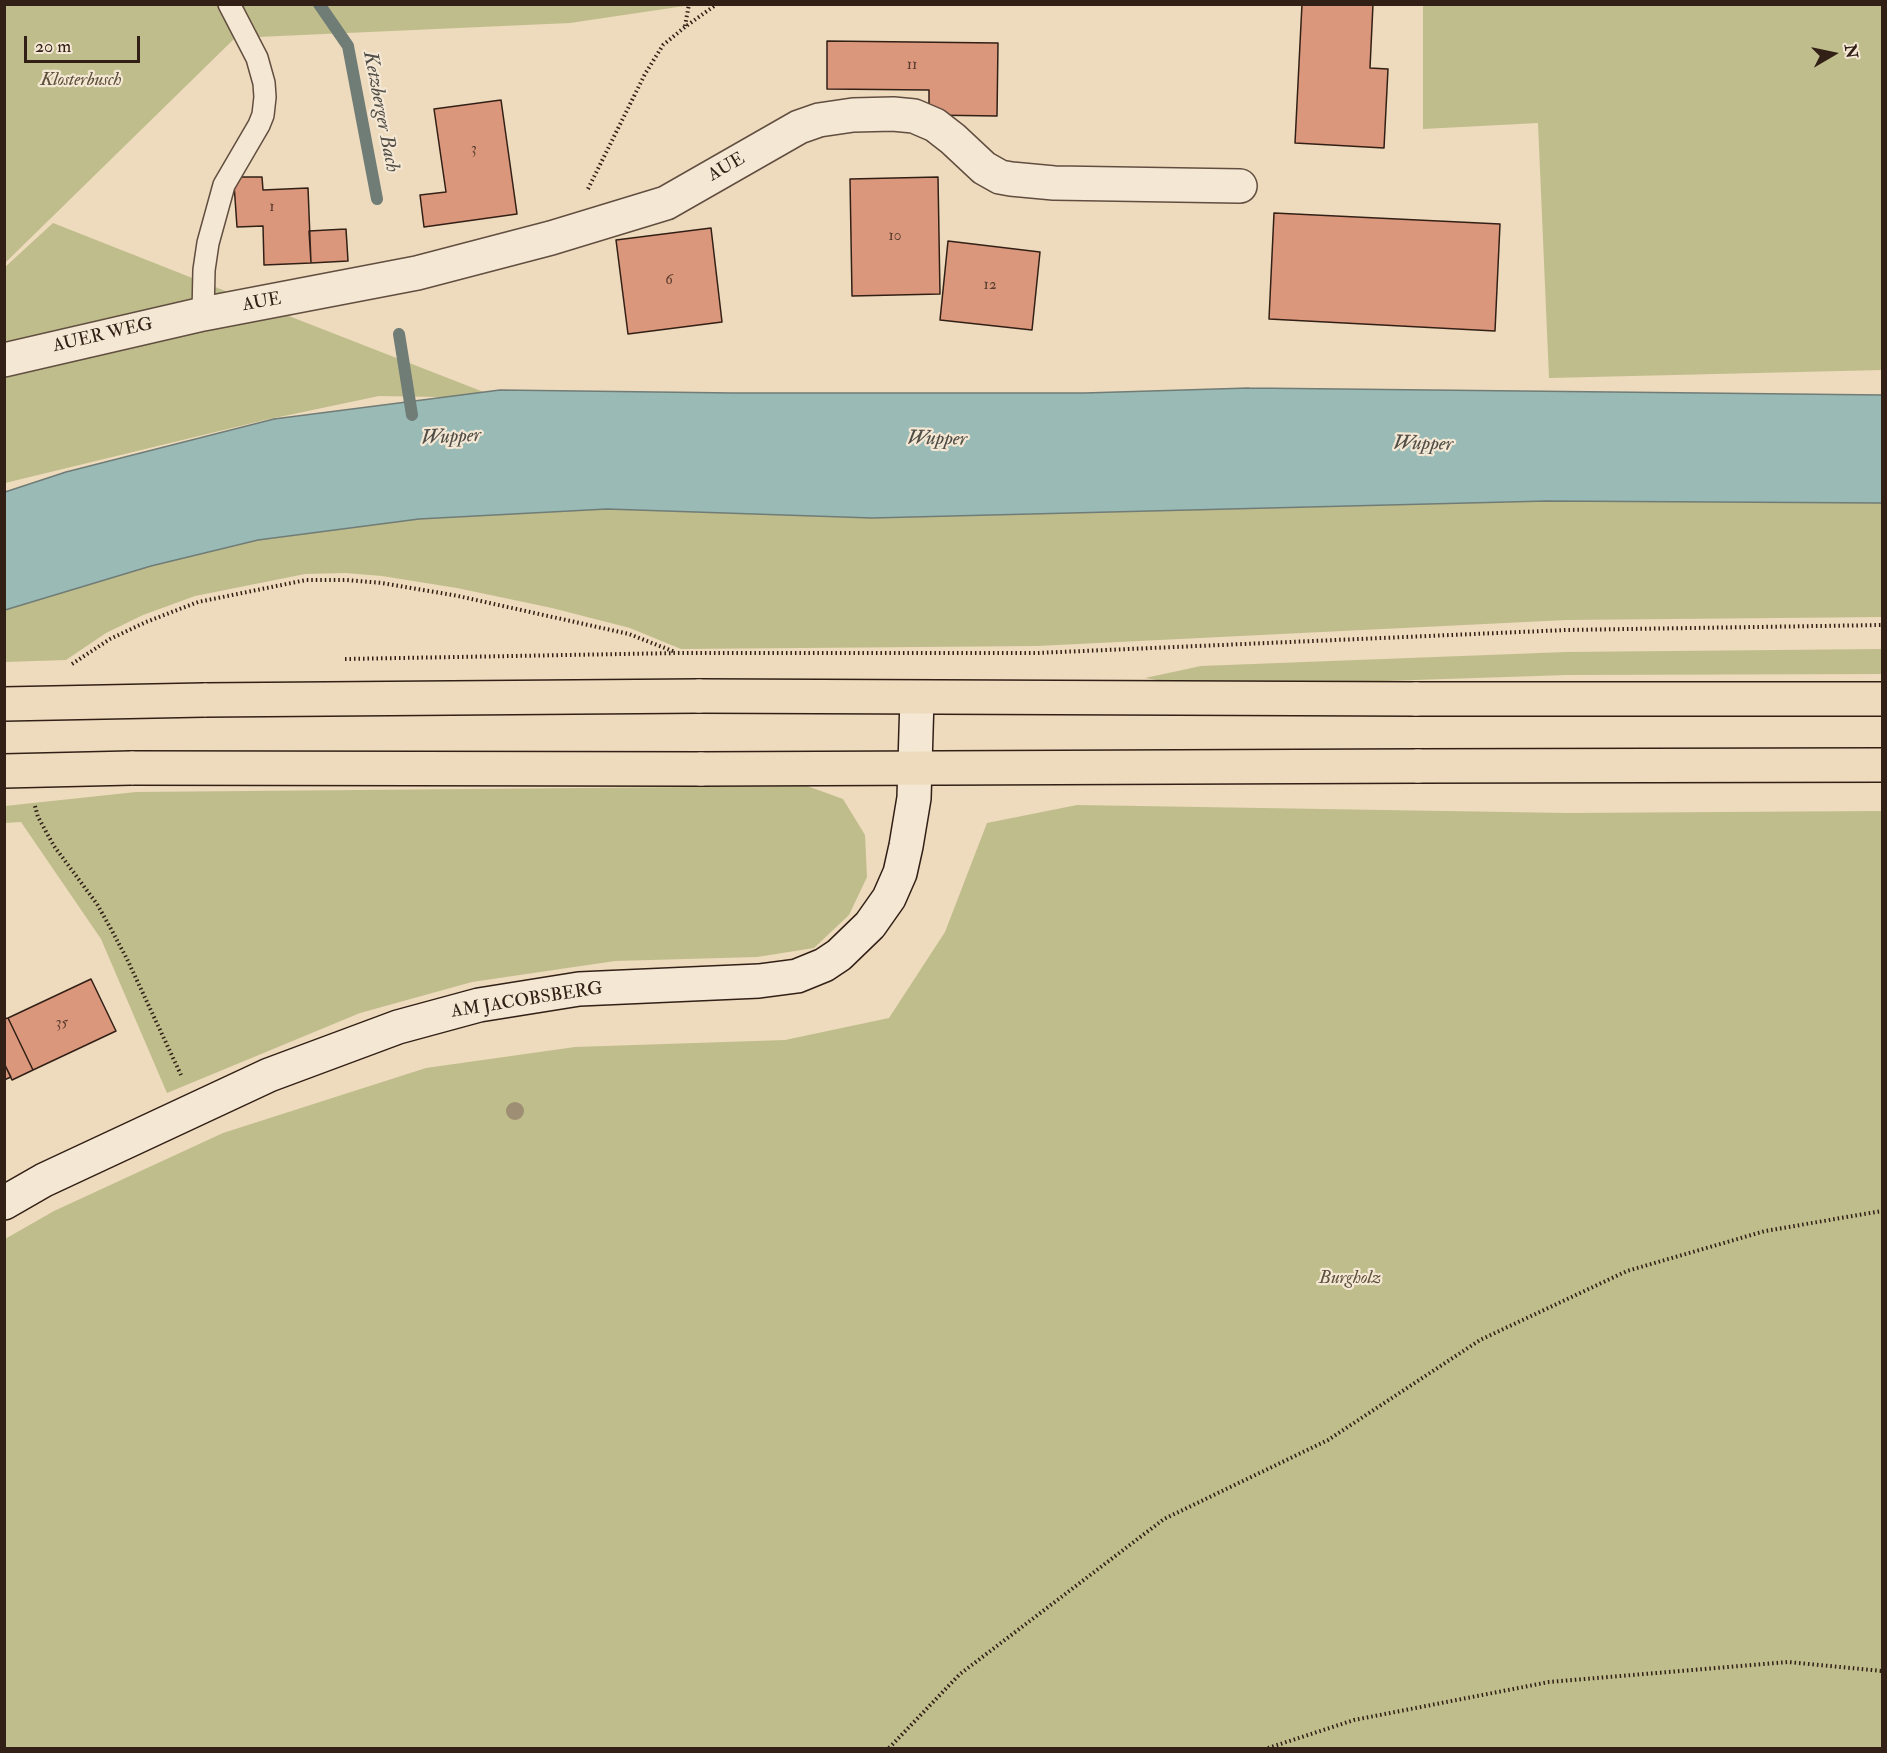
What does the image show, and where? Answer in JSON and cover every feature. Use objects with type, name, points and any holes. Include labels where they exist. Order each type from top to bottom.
[{"type":"main road","points":[[4,704],[699,696],[1882,699]]},
{"type":"main road","points":[[4,771],[131,768],[916,770],[1882,765]]},
{"type":"street","name":"AUE","points":[[202,314],[417,273],[551,238],[666,203],[799,126],[819,120],[853,115],[915,116],[935,125],[984,168],[1000,177],[1054,183],[1240,186]]},
{"type":"street","name":"AUER WEG","points":[[4,360],[202,314]]},
{"type":"street","name":"AM JACOBSBERG","points":[[4,1203],[44,1180],[269,1075],[398,1027],[479,1005],[579,989],[759,981],[810,972],[839,955],[870,925],[889,898],[900,873],[914,798],[917,698]]},
{"type":"lane","points":[[202,314],[208,243],[224,184],[259,125],[265,97],[264,83],[257,58],[229,4]]},
{"type":"path","points":[[685,27],[689,4]]},
{"type":"path","points":[[587,190],[645,74],[663,45],[717,4]]},
{"type":"path","points":[[306,580],[382,583],[458,596],[629,634],[678,653]]},
{"type":"path","points":[[334,660],[678,653],[1037,653],[1566,630],[1882,625]]},
{"type":"path","points":[[889,1749],[960,1674],[1164,1519],[1328,1440],[1480,1340],[1628,1271],[1765,1232],[1882,1211]]},
{"type":"path","points":[[1268,1749],[1354,1720],[1549,1682],[1788,1662],[1882,1671]]},
{"type":"green space","name":"Klosterbusch","points":[[5,5],[691,5],[570,23],[235,38],[5,263]]},
{"type":"green space","points":[[1423,5],[1882,5],[1882,370],[1549,378],[1538,123],[1423,129]]},
{"type":"green space","points":[[53,223],[499,398],[379,396],[265,420],[5,483],[4,268]]},
{"type":"green space","points":[[1547,501],[1882,503],[1882,617],[1566,620],[1037,646],[681,649],[630,628],[552,608],[457,588],[382,576],[345,573],[305,574],[195,596],[143,615],[106,633],[66,660],[5,662],[4,609],[151,566],[259,540],[419,519],[607,509],[872,518]]},
{"type":"green space","points":[[1882,649],[1882,674],[1567,675],[1201,687],[1145,678],[1201,666],[1566,652]]},
{"type":"green space","points":[[807,786],[843,799],[865,835],[867,877],[849,915],[814,948],[757,957],[615,961],[472,982],[360,1013],[167,1093],[101,939],[21,822],[4,823],[5,806],[136,792]]},
{"type":"green space","name":"Burgholz","points":[[1077,805],[1567,813],[1882,811],[1882,1748],[5,1748],[5,1239],[54,1211],[223,1133],[426,1068],[575,1047],[785,1040],[889,1018],[945,932],[987,823]]},
{"type":"water","name":"Wupper","points":[[1249,388],[1882,395],[1882,503],[1547,501],[872,518],[607,509],[419,519],[258,540],[151,566],[5,610],[5,492],[66,472],[274,419],[500,390],[733,393],[1085,393]]},
{"type":"building","points":[[1302,4],[1373,4],[1370,68],[1388,69],[1384,148],[1295,143]]},
{"type":"building","points":[[827,41],[998,43],[997,116],[929,115],[929,90],[827,89]]},
{"type":"building","points":[[501,100],[517,214],[424,227],[420,195],[446,192],[434,109]]},
{"type":"building","points":[[241,177],[262,177],[263,190],[308,188],[311,263],[264,265],[263,226],[237,227],[234,184]]},
{"type":"building","points":[[938,177],[940,294],[852,296],[850,179]]},
{"type":"building","points":[[1274,213],[1500,224],[1495,331],[1269,319]]},
{"type":"building","points":[[711,228],[722,322],[628,334],[616,240]]},
{"type":"building","points":[[346,229],[348,261],[311,263],[309,231]]},
{"type":"building","points":[[948,241],[1040,252],[1032,330],[940,320]]},
{"type":"building","points":[[91,979],[116,1031],[33,1070],[8,1018]]},
{"type":"building","points":[[8,1018],[33,1070],[12,1080],[4,1063],[4,1019]]},
{"type":"building","points":[[4,1063],[11,1077],[4,1080]]},
{"type":"waterway","name":"Ketzberger Bach","points":[[319,4],[348,46],[377,199]]},
{"type":"waterway","name":"Ketzberger Bach","points":[[399,334],[412,415]]}]
